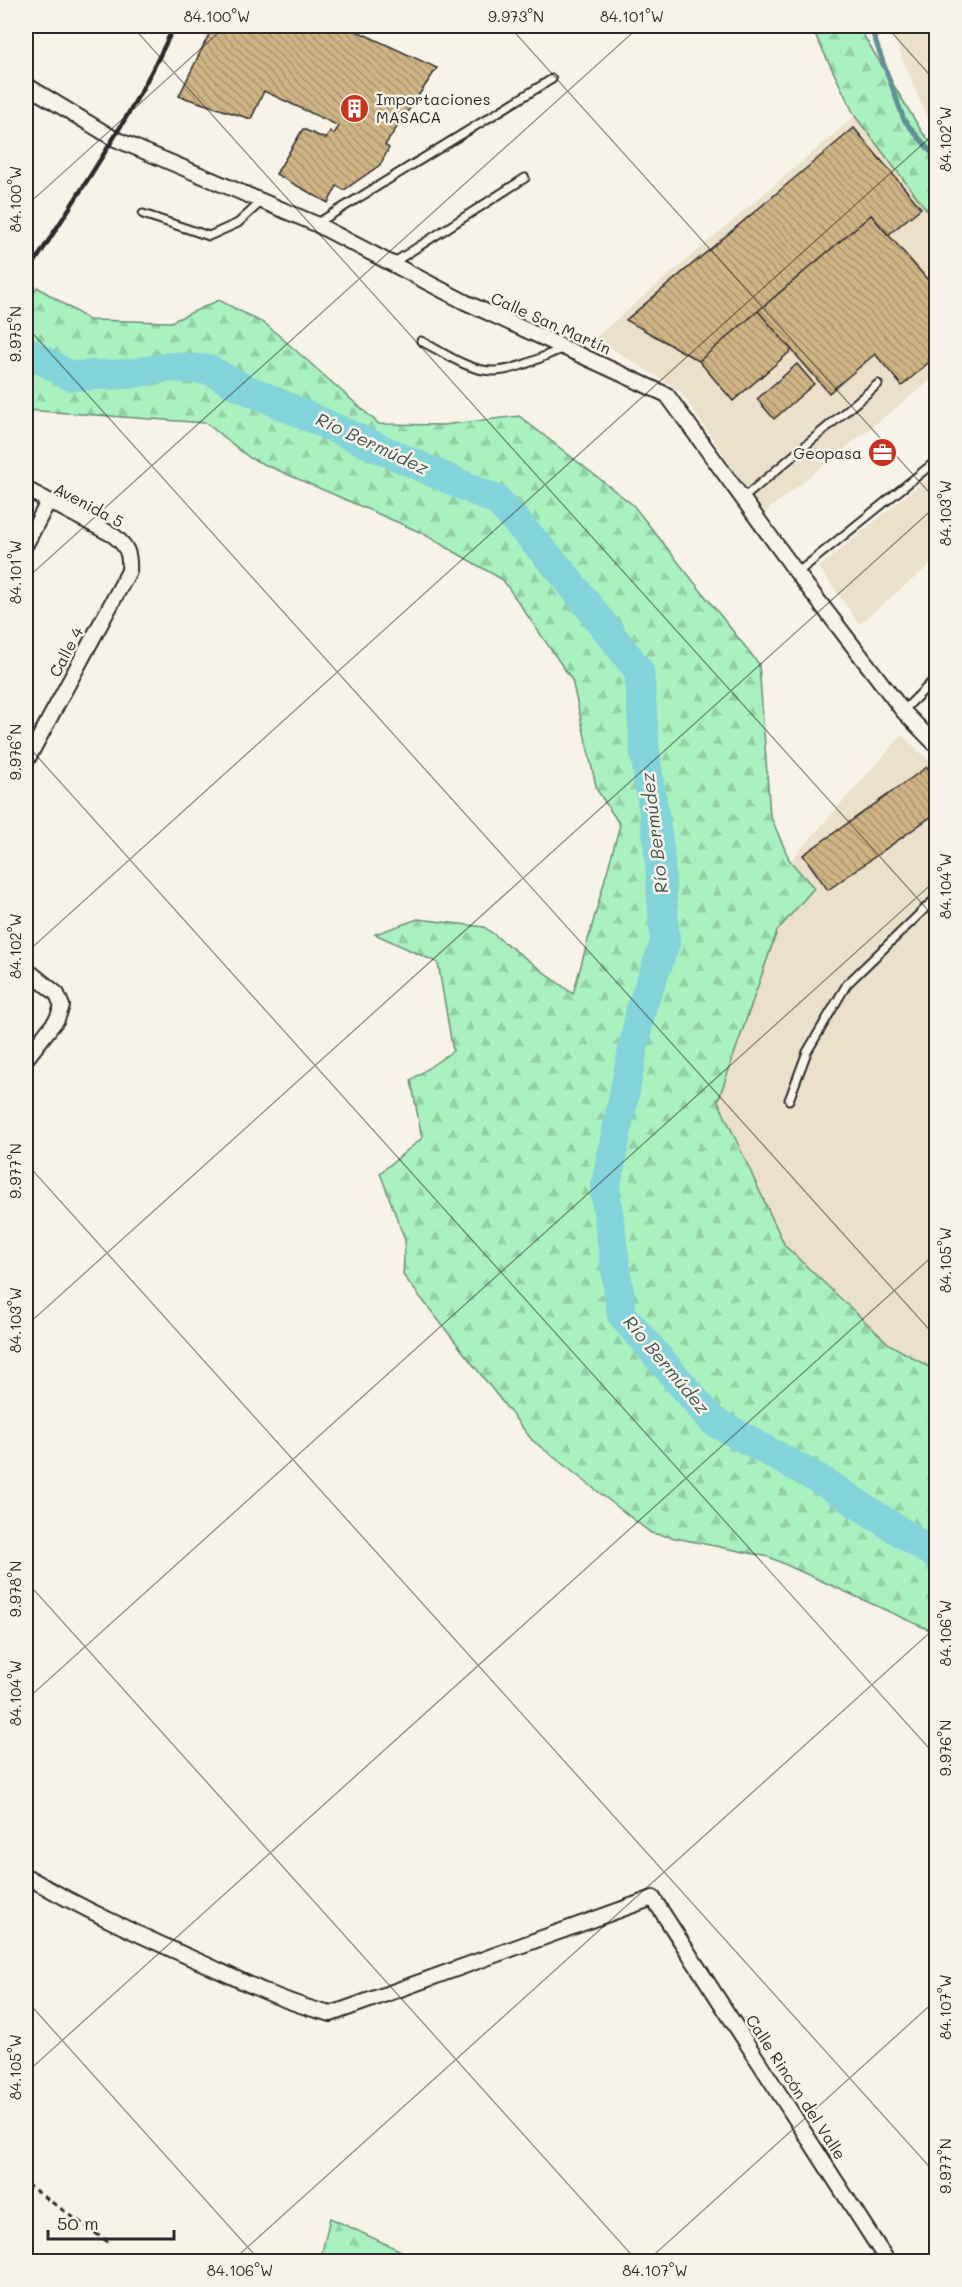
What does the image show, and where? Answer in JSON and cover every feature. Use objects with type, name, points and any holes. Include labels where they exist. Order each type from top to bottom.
[{"type":"street","name":"Calle San Martín","points":[[26,85],[113,138],[316,224],[465,302],[667,395],[741,501],[903,711],[936,746]]},
{"type":"street","name":"Avenida 5","points":[[26,489],[113,535],[125,544],[130,555]]},
{"type":"street","points":[[26,544],[48,502]]},
{"type":"street","name":"Calle 4","points":[[26,762],[129,571],[130,555]]},
{"type":"street","points":[[26,969],[57,994],[62,1006],[57,1019],[26,1059]]},
{"type":"street","name":"Calle Rincón del Valle","points":[[26,1876],[70,1902],[187,1956],[300,2007],[331,2014],[653,1898],[676,1930],[888,2262]]},
{"type":"lane","points":[[316,224],[552,80]]},
{"type":"lane","points":[[392,264],[525,178]]},
{"type":"lane","points":[[143,214],[209,236],[238,223],[262,201]]},
{"type":"lane","points":[[420,341],[474,368],[493,371],[508,369],[566,347]]},
{"type":"lane","points":[[741,501],[878,384]]},
{"type":"lane","points":[[797,573],[936,461]]},
{"type":"lane","points":[[903,711],[936,678]]},
{"type":"lane","points":[[789,1100],[807,1052],[847,984],[936,898]]},
{"type":"path","points":[[26,2184],[111,2244]]},
{"type":"shaded area","points":[[889,26],[936,26],[936,130],[928,120]]},
{"type":"shaded area","points":[[855,116],[936,222],[936,376],[764,513],[680,391],[595,338]]},
{"type":"shaded area","points":[[936,471],[936,560],[859,624],[819,567]]},
{"type":"shaded area","points":[[902,735],[936,767],[936,1371],[889,1344],[785,1246],[718,1101],[777,931],[814,888],[790,861]]},
{"type":"green space","points":[[811,26],[858,26],[922,132],[936,148],[936,222],[855,116]]},
{"type":"green space","points":[[37,287],[89,320],[171,322],[219,300],[267,325],[379,424],[443,425],[519,416],[633,505],[759,664],[770,815],[790,861],[814,888],[777,931],[718,1101],[785,1246],[889,1344],[936,1371],[936,1633],[769,1557],[651,1533],[532,1440],[403,1275],[405,1240],[380,1173],[422,1138],[411,1080],[453,1051],[438,963],[375,934],[418,919],[484,927],[573,994],[620,825],[597,790],[572,680],[503,580],[422,533],[250,458],[206,423],[26,410],[26,305]]},
{"type":"green space","points":[[330,2218],[410,2255],[407,2261],[320,2261]]},
{"type":"building","name":"Importaciones MASACA","points":[[213,26],[346,26],[437,68],[385,145],[389,148],[380,165],[344,190],[337,186],[328,203],[276,174],[303,129],[326,139],[330,131],[334,134],[339,126],[264,91],[251,119],[179,96]]},
{"type":"building","points":[[854,128],[921,208],[888,235],[871,215],[699,361],[626,320]]},
{"type":"building","points":[[871,215],[936,289],[936,356],[902,386],[875,354],[829,393],[758,311]]},
{"type":"building","points":[[758,311],[792,350],[733,401],[699,361]]},
{"type":"building","points":[[797,364],[814,384],[774,419],[757,399]]},
{"type":"building","points":[[927,767],[936,780],[936,813],[828,890],[803,855]]},
{"type":"waterway","points":[[870,26],[904,120],[936,158]]},
{"type":"waterway","name":"Río Bermúdez","points":[[26,351],[71,376],[127,374],[171,367],[210,370],[233,383],[498,501],[562,572],[639,671],[645,753],[659,848],[665,943],[641,1009],[605,1190],[622,1315],[713,1421],[824,1482],[936,1555]]},
{"type":"railway","points":[[26,276],[123,122],[174,26]]},
{"type":"place","name":"Importaciones MASACA","points":[[355,108]]},
{"type":"place","name":"Geopasa","points":[[883,453]]}]
